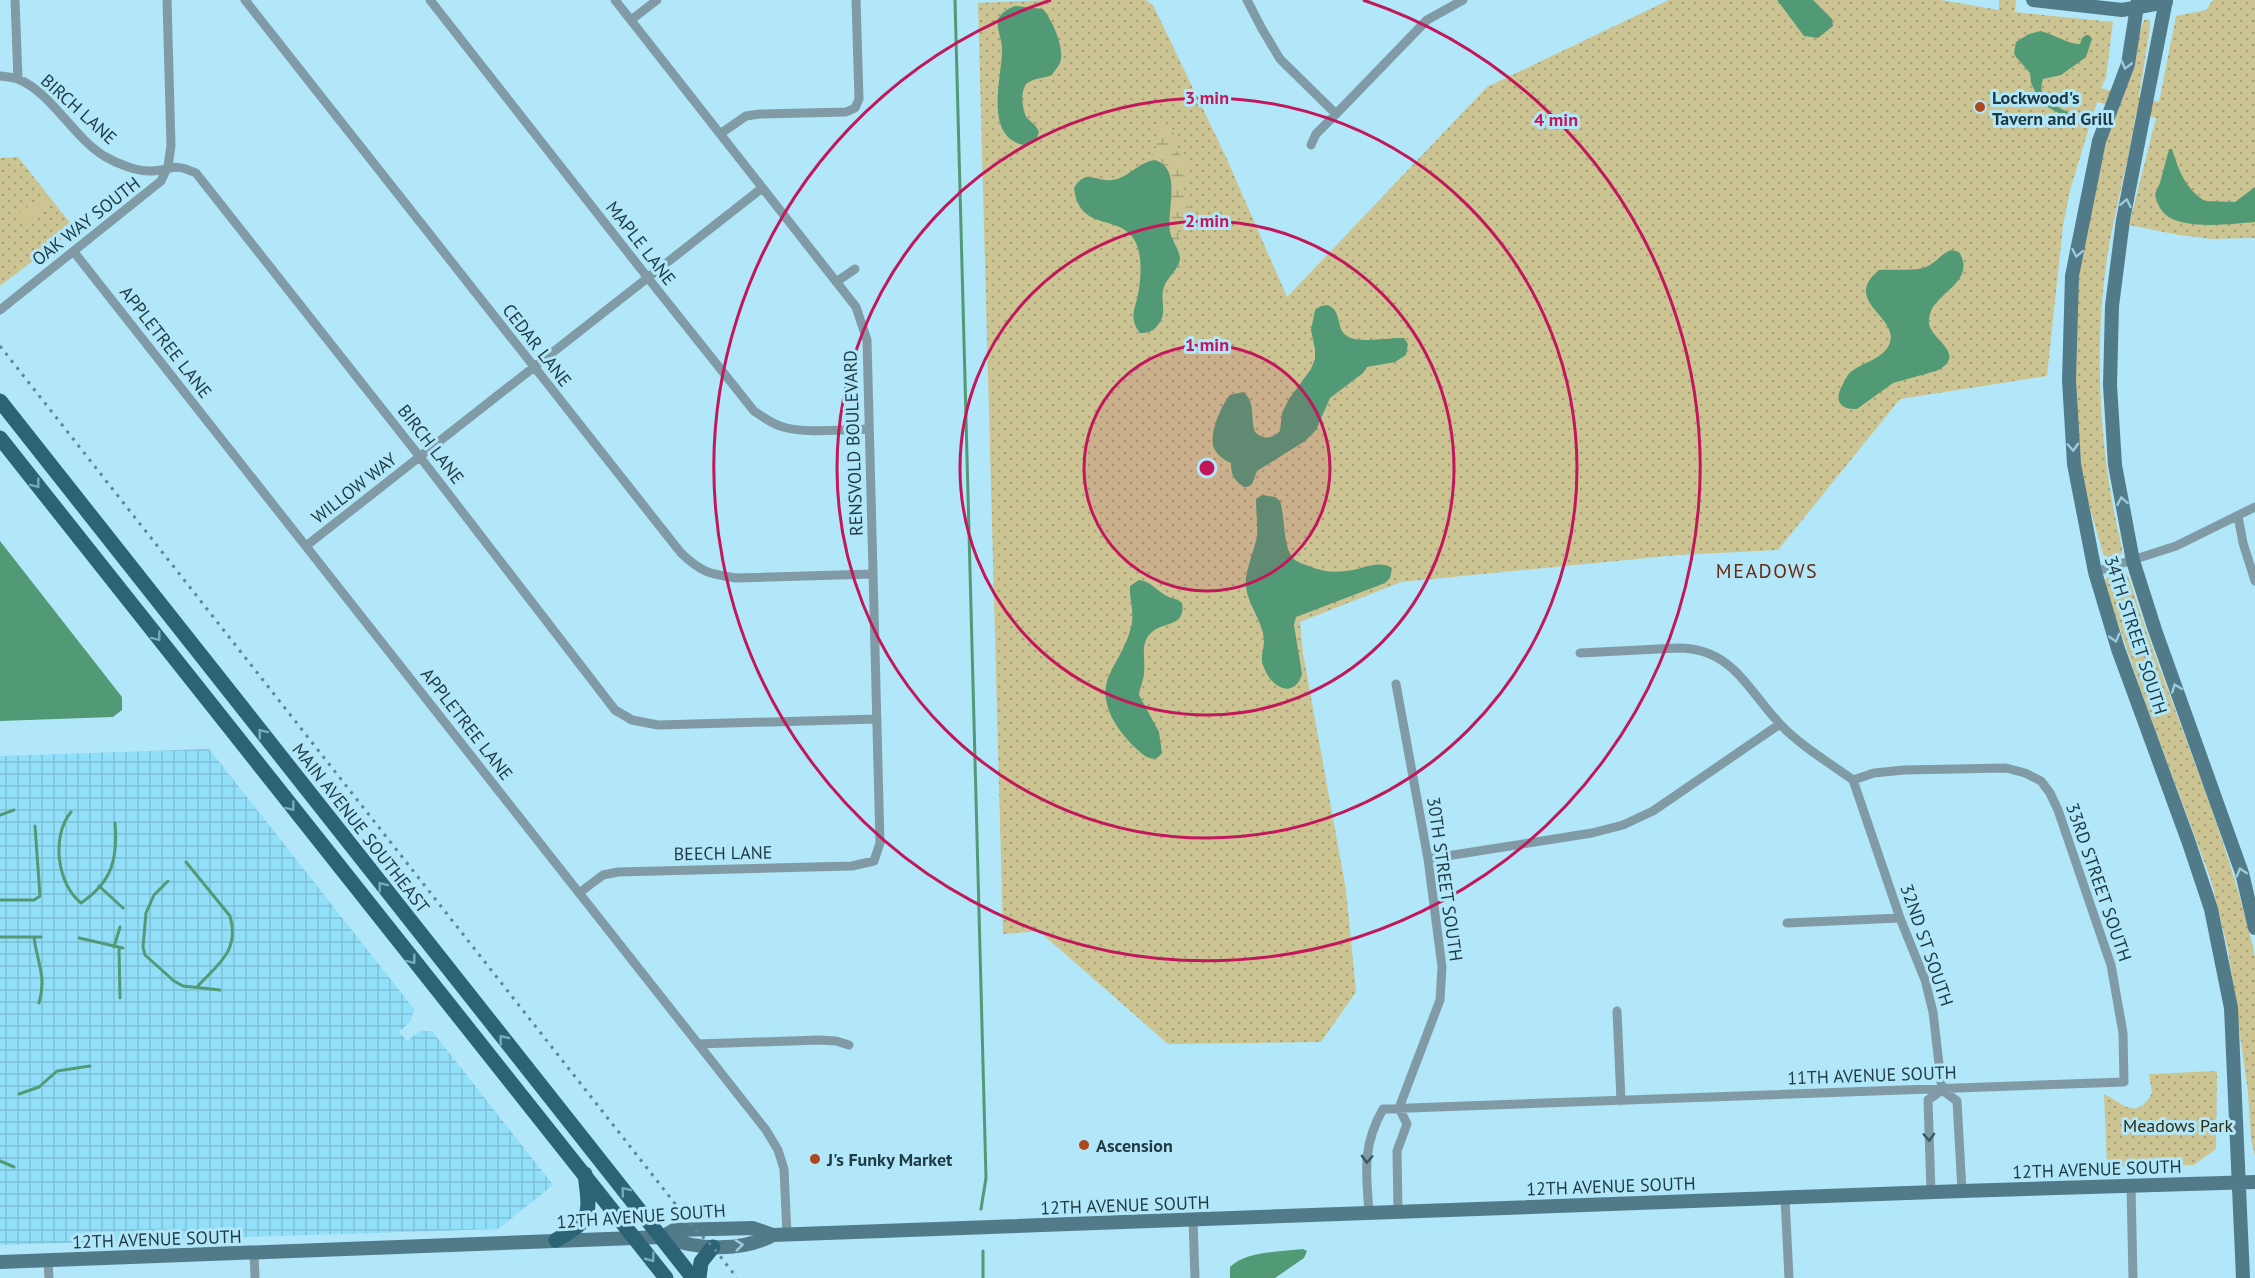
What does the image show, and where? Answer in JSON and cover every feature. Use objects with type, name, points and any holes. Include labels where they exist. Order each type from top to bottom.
[{"type":"main road","name":"MAIN AVENUE SOUTHEAST","points":[[0,401],[693,1278]]},
{"type":"main road","points":[[0,438],[666,1278]]},
{"type":"main road","points":[[556,1240],[579,1227],[585,1220],[589,1204],[585,1174]]},
{"type":"main road","points":[[699,1278],[701,1262],[713,1247]]},
{"type":"street","points":[[15,0],[18,79]]},
{"type":"street","name":"OAK WAY SOUTH","points":[[0,310],[161,181],[168,166],[171,146],[167,0]]},
{"type":"street","name":"CEDAR LANE","points":[[245,0],[534,368],[681,553],[696,568],[736,578],[873,574]]},
{"type":"street","name":"MAPLE LANE","points":[[430,0],[754,411],[784,428],[869,429]]},
{"type":"street","name":"RENSVOLD BOULEVARD","points":[[615,0],[856,307],[867,340],[880,843],[874,861]]},
{"type":"street","points":[[631,20],[657,0]]},
{"type":"street","points":[[720,134],[746,116],[846,112],[855,108],[859,99],[856,0]]},
{"type":"street","points":[[1247,0],[1280,59],[1336,114]]},
{"type":"street","points":[[1311,145],[1316,134],[1426,20],[1463,0]]},
{"type":"street","points":[[2033,0],[2122,10],[2137,4],[2166,1]]},
{"type":"street","name":"34TH STREET SOUTH","points":[[2166,1],[2123,220],[2112,306],[2110,385],[2115,465],[2133,561],[2155,630],[2242,873],[2255,928]]},
{"type":"street","name":"34TH STREET SOUTH","points":[[2137,4],[2128,64],[2099,141],[2072,276],[2070,380],[2074,464],[2095,572],[2118,649],[2211,909],[2231,1008],[2243,1278]]},
{"type":"street","name":"BIRCH LANE","points":[[0,76],[18,79],[33,88],[90,146],[106,157],[139,170],[153,171],[168,166],[182,167],[196,173],[420,457],[615,710],[632,720],[658,725],[877,719]]},
{"type":"street","name":"WILLOW WAY","points":[[306,546],[762,188]]},
{"type":"street","name":"APPLETREE LANE","points":[[74,252],[766,1130],[778,1150],[784,1168],[780,1235]]},
{"type":"street","points":[[836,282],[855,269]]},
{"type":"street","points":[[2095,572],[2176,546],[2255,507]]},
{"type":"street","points":[[2238,516],[2243,543],[2255,580]]},
{"type":"street","points":[[1580,653],[1678,648],[1708,652],[1741,676],[1780,724],[1852,780]]},
{"type":"street","name":"30TH STREET SOUTH","points":[[1396,684],[1428,859],[1442,967],[1440,1000],[1399,1108],[1407,1124],[1397,1151],[1398,1211]]},
{"type":"street","points":[[1428,859],[1593,833],[1623,825],[1653,811],[1780,724]]},
{"type":"street","name":"33RD STREET SOUTH","points":[[1852,780],[1874,773],[1904,770],[2006,768],[2025,773],[2041,781],[2058,810],[2111,965],[2123,1033],[2124,1082]]},
{"type":"street","name":"32ND ST SOUTH","points":[[1852,780],[1900,918],[1925,980],[1934,1012],[1942,1090],[1957,1101],[1962,1191]]},
{"type":"street","name":"BEECH LANE","points":[[579,893],[603,875],[618,872],[852,866],[874,861]]},
{"type":"street","points":[[1787,923],[1900,918]]},
{"type":"street","points":[[1617,1011],[1621,1101]]},
{"type":"street","points":[[698,1044],[819,1040],[836,1041],[849,1046]]},
{"type":"street","name":"11TH AVENUE SOUTH","points":[[1399,1108],[2124,1082]]},
{"type":"street","points":[[1931,1192],[1928,1100],[1942,1090]]},
{"type":"street","points":[[1369,1212],[1367,1150],[1374,1124],[1383,1109],[1399,1108]]},
{"type":"street","name":"12TH AVENUE SOUTH","points":[[0,1262],[662,1237],[674,1230],[753,1228],[780,1235],[1369,1212],[2255,1182]]},
{"type":"street","points":[[2131,1186],[2133,1278]]},
{"type":"street","points":[[1785,1198],[1789,1278]]},
{"type":"street","points":[[1193,1220],[1195,1278]]},
{"type":"street","points":[[662,1237],[687,1245],[713,1247],[759,1242],[780,1235]]},
{"type":"street","points":[[254,1253],[255,1278]]},
{"type":"street","points":[[48,1261],[49,1278]]},
{"type":"shaded area","points":[[1777,0],[1813,0],[1832,19],[1833,26],[1818,38],[1804,36]]},
{"type":"shaded area","points":[[1015,6],[1043,9],[1056,32],[1061,53],[1060,63],[1052,75],[1031,81],[1024,89],[1022,99],[1025,115],[1039,132],[1036,140],[1028,146],[1014,141],[1005,133],[1000,122],[998,108],[1002,48],[998,20],[1003,13]]},
{"type":"shaded area","points":[[2041,31],[2076,44],[2080,44],[2086,35],[2092,39],[2086,57],[2061,75],[2043,79],[2041,88],[2047,100],[2072,115],[2076,121],[2074,124],[2067,123],[2064,116],[2044,105],[2031,83],[2030,73],[2014,53],[2016,42],[2029,34]]},
{"type":"shaded area","points":[[2169,149],[2172,149],[2188,185],[2205,201],[2235,202],[2255,187],[2255,222],[2222,225],[2196,224],[2174,220],[2166,215],[2156,200],[2155,194]]},
{"type":"shaded area","points":[[1155,160],[1164,165],[1169,172],[1172,191],[1170,232],[1180,258],[1178,266],[1164,287],[1161,321],[1151,331],[1140,333],[1133,317],[1141,272],[1136,243],[1130,234],[1121,228],[1084,212],[1074,188],[1078,182],[1087,177],[1118,179],[1149,161]]},
{"type":"shaded area","points":[[1952,250],[1959,252],[1963,262],[1963,271],[1954,286],[1934,306],[1929,320],[1933,332],[1949,354],[1949,360],[1936,371],[1893,383],[1857,409],[1844,406],[1839,401],[1839,394],[1849,374],[1886,350],[1891,335],[1868,300],[1866,291],[1869,281],[1879,270],[1923,268]]},
{"type":"shaded area","points":[[1327,305],[1335,311],[1341,329],[1347,336],[1358,340],[1404,338],[1408,344],[1406,355],[1395,362],[1367,367],[1363,373],[1330,398],[1316,430],[1305,441],[1257,471],[1251,484],[1244,487],[1234,477],[1231,463],[1221,457],[1214,448],[1214,428],[1223,405],[1230,395],[1243,392],[1250,400],[1255,432],[1267,438],[1280,431],[1282,413],[1289,399],[1311,369],[1315,359],[1311,330],[1315,310]]},
{"type":"shaded area","points":[[1262,495],[1275,497],[1280,501],[1289,552],[1298,562],[1332,572],[1375,565],[1392,568],[1390,578],[1385,583],[1296,617],[1294,625],[1302,674],[1299,682],[1290,688],[1274,683],[1264,667],[1263,633],[1246,587],[1248,569],[1257,537],[1256,499]]},
{"type":"shaded area","points":[[0,541],[122,697],[122,710],[113,717],[0,721]]},
{"type":"shaded area","points":[[1139,580],[1182,603],[1181,616],[1178,620],[1152,632],[1144,646],[1144,675],[1139,695],[1159,732],[1162,753],[1154,759],[1142,754],[1118,728],[1108,709],[1106,699],[1108,678],[1127,641],[1131,627],[1130,586]]},
{"type":"shaded area","points":[[209,749],[414,1009],[411,1021],[399,1032],[407,1041],[420,1031],[432,1031],[553,1185],[498,1229],[0,1245],[0,756]]},
{"type":"shaded area","points":[[1303,1249],[1307,1251],[1304,1258],[1275,1278],[1230,1278],[1230,1267],[1245,1258],[1264,1253]]},
{"type":"green space","points":[[1044,0],[1146,0],[1153,5],[1226,157],[1287,297],[1487,87],[1669,0],[1941,0],[1999,10],[1999,0],[2016,0],[2015,12],[2113,22],[2106,77],[2101,88],[2122,94],[2144,20],[2148,19],[2150,27],[2139,97],[2159,102],[2176,16],[2206,10],[2213,0],[2255,0],[2255,238],[2212,239],[2129,225],[2156,118],[2136,113],[2108,252],[2101,325],[2100,363],[2104,438],[2114,512],[2122,548],[2122,553],[2115,558],[2103,554],[2087,497],[2077,435],[2075,388],[2075,340],[2083,242],[2103,149],[2116,107],[2097,102],[2070,190],[2063,226],[2047,376],[1900,399],[1778,550],[1678,555],[1401,582],[1300,622],[1303,653],[1346,890],[1356,992],[1321,1042],[1168,1044],[1039,931],[1003,934],[978,3]]},
{"type":"green space","points":[[1166,124],[1173,130],[1177,151],[1187,164],[1188,170],[1184,190],[1189,208],[1178,230],[1182,251],[1180,258],[1170,232],[1171,184],[1146,161],[1156,151],[1159,128]]},
{"type":"green space","points":[[18,157],[75,229],[0,286],[0,158]]},
{"type":"green space","points":[[42,195],[50,206],[29,223],[20,213]]},
{"type":"green space","points":[[2125,572],[2129,578],[2211,808],[2241,900],[2253,947],[2255,958],[2255,1156],[2228,950],[2211,880],[2146,705],[2105,585],[2106,578]]},
{"type":"green space","name":"Meadows Park","points":[[2217,1071],[2216,1149],[2194,1165],[2107,1167],[2104,1094],[2129,1108],[2140,1107],[2152,1093],[2149,1074]]},
{"type":"waterway","points":[[955,0],[986,1178],[981,1209]]},
{"type":"waterway","points":[[0,815],[14,810]]},
{"type":"waterway","points":[[71,812],[61,834],[60,859],[66,884],[81,903],[100,887],[111,869],[115,848],[115,823]]},
{"type":"waterway","points":[[0,900],[34,900],[40,896],[35,826]]},
{"type":"waterway","points":[[186,862],[230,916],[232,928],[232,939],[225,956],[197,987]]},
{"type":"waterway","points":[[168,881],[154,895],[146,913],[143,947],[145,955],[174,981],[183,986],[220,990]]},
{"type":"waterway","points":[[99,886],[123,908]]},
{"type":"waterway","points":[[114,947],[120,927]]},
{"type":"waterway","points":[[0,937],[41,937]]},
{"type":"waterway","points":[[34,937],[42,977],[39,1003]]},
{"type":"waterway","points":[[79,938],[123,948]]},
{"type":"waterway","points":[[119,948],[120,998]]},
{"type":"waterway","points":[[19,1094],[39,1087],[57,1071],[90,1066]]},
{"type":"waterway","points":[[0,1161],[14,1167]]},
{"type":"waterway","points":[[983,1251],[983,1278]]},
{"type":"railway","points":[[0,346],[695,1229],[713,1247],[737,1278]]},
{"type":"place","name":"Lockwood's Tavern and Grill","points":[[1980,107]]},
{"type":"place","name":"Ascension","points":[[1084,1145]]},
{"type":"place","name":"J's Funky Market","points":[[815,1159]]},
{"type":"district","name":"MEADOWS","points":[[1767,571]]}]
